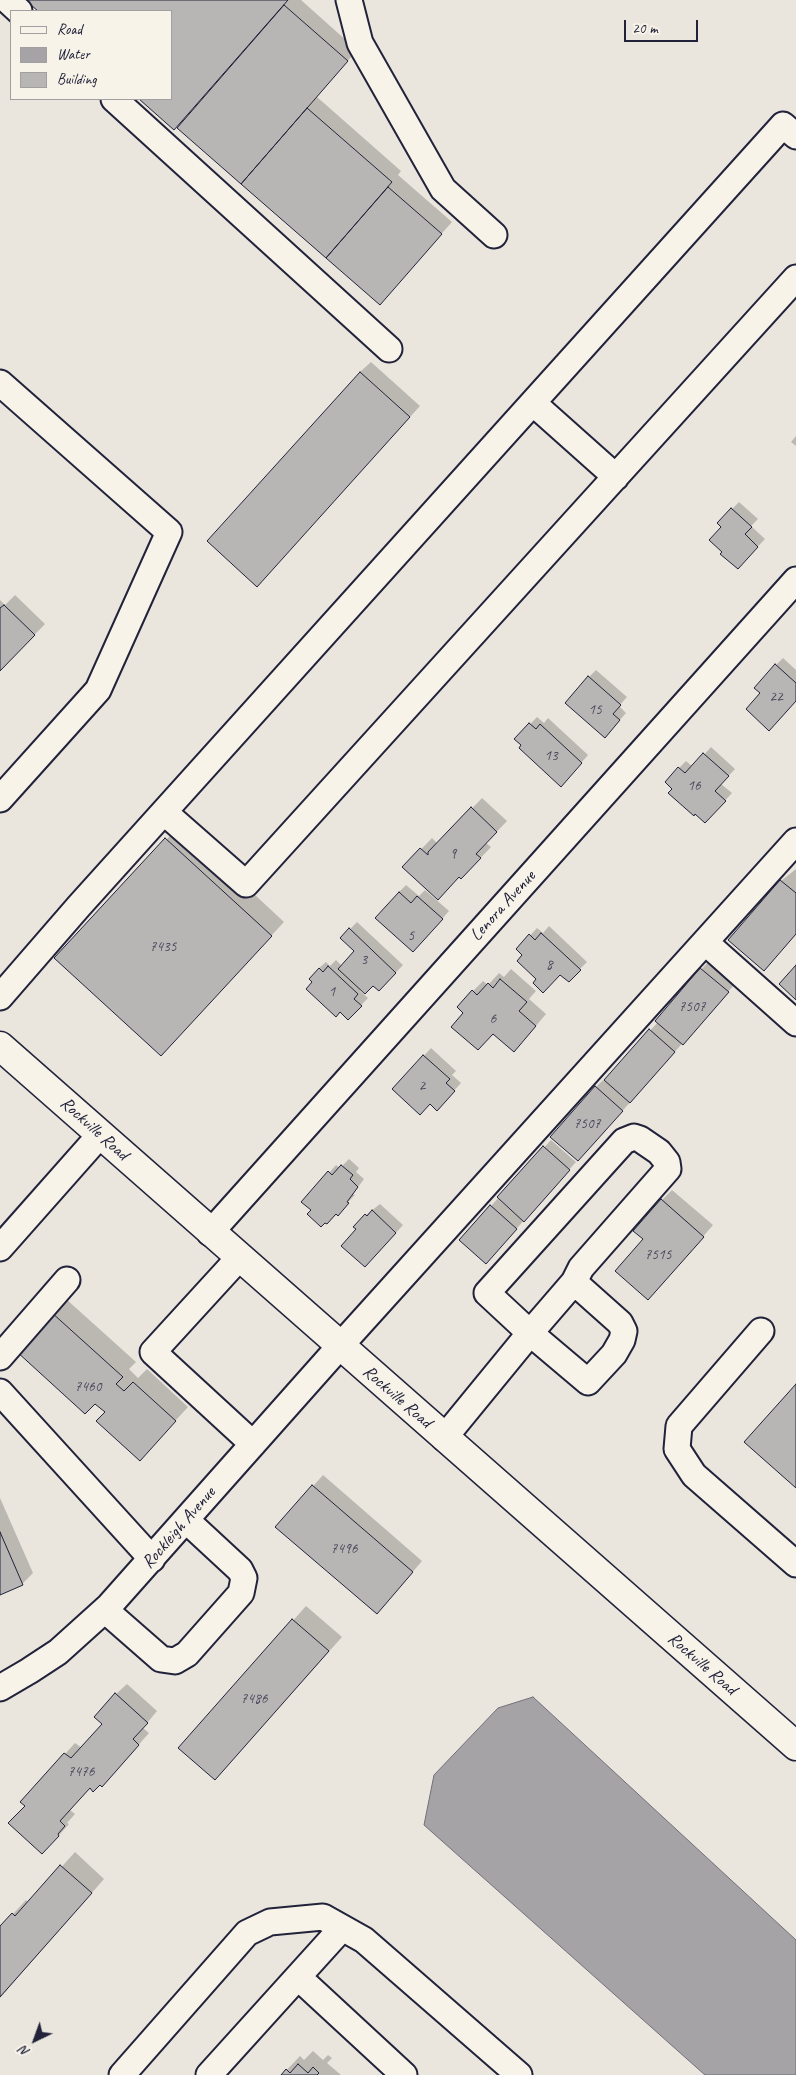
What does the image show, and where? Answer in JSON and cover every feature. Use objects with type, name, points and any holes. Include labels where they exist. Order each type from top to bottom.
[{"type":"main road","name":"Rockville Road","points":[[0,1046],[210,1233],[796,1746]]},
{"type":"street","points":[[7,0],[18,10]]},
{"type":"street","points":[[349,0],[360,43],[443,189],[494,235]]},
{"type":"street","points":[[115,100],[388,349]]},
{"type":"street","points":[[0,997],[164,812],[783,125],[796,136]]},
{"type":"street","points":[[164,812],[246,884],[796,278]]},
{"type":"street","points":[[0,383],[169,532],[98,690],[0,800]]},
{"type":"street","points":[[533,403],[616,477]]},
{"type":"street","name":"Lenora Avenue","points":[[210,1233],[796,580]]},
{"type":"street","name":"Rockleigh Avenue","points":[[0,1688],[30,1672],[58,1652],[105,1610],[340,1346],[796,841]]},
{"type":"street","points":[[706,942],[796,1023]]},
{"type":"street","points":[[0,1248],[8,1223],[100,1135]]},
{"type":"street","points":[[444,1438],[530,1333],[574,1282],[581,1268],[668,1169],[666,1162],[659,1152],[640,1139],[634,1137],[624,1141],[487,1293],[530,1333],[588,1382],[614,1354],[622,1340],[624,1331],[620,1323],[574,1282]]},
{"type":"street","points":[[239,1258],[153,1352],[253,1444]]},
{"type":"street","points":[[0,1356],[67,1280]]},
{"type":"street","points":[[761,1331],[679,1426],[677,1449],[694,1475],[796,1564]]},
{"type":"street","points":[[0,1392],[152,1559]]},
{"type":"street","points":[[105,1610],[161,1659],[174,1661],[187,1654],[241,1593],[244,1578],[240,1570],[186,1520]]},
{"type":"street","points":[[122,2075],[247,1933],[270,1922],[323,1917],[364,1940],[519,2075]]},
{"type":"street","points":[[209,2075],[342,1928]]},
{"type":"street","points":[[298,1977],[404,2075]]},
{"type":"water","points":[[533,1697],[796,1940],[796,2075],[705,2075],[424,1825],[434,1775],[498,1708]]},
{"type":"building","points":[[25,0],[288,0],[174,130],[140,100],[172,100],[172,10],[37,10]]},
{"type":"building","points":[[284,5],[348,61],[241,184],[177,128]]},
{"type":"building","points":[[307,108],[392,182],[326,258],[241,184]]},
{"type":"building","points":[[388,187],[442,234],[380,305],[326,258]]},
{"type":"building","points":[[360,372],[410,417],[257,587],[207,541]]},
{"type":"building","points":[[731,508],[752,527],[745,534],[758,547],[738,569],[720,554],[722,552],[709,540],[721,527],[717,523]]},
{"type":"building","points":[[4,605],[35,635],[0,671],[0,608]]},
{"type":"building","points":[[775,664],[796,683],[796,701],[769,731],[746,709],[760,693],[754,688]]},
{"type":"building","points":[[588,676],[621,705],[613,714],[620,720],[605,738],[565,703]]},
{"type":"building","points":[[529,723],[536,729],[540,724],[582,763],[561,787],[519,748],[521,745],[514,739]]},
{"type":"building","points":[[703,753],[729,776],[715,791],[726,801],[705,823],[668,793],[672,789],[665,782],[678,767],[685,773]]},
{"type":"building","points":[[471,807],[497,832],[476,854],[481,858],[461,879],[459,877],[438,900],[402,867],[420,848],[428,855],[428,852]]},
{"type":"building","points":[[165,838],[272,936],[161,1056],[54,958]]},
{"type":"building","points":[[780,880],[796,893],[796,934],[764,971],[728,940]]},
{"type":"building","points":[[399,892],[411,903],[417,896],[443,919],[413,952],[375,918]]},
{"type":"building","points":[[349,928],[396,973],[379,991],[373,986],[365,994],[338,969],[354,951],[340,938]]},
{"type":"building","points":[[541,933],[581,970],[569,982],[560,975],[543,993],[533,983],[536,979],[517,961],[522,955],[516,949],[529,934],[535,940]]},
{"type":"building","points":[[796,965],[796,1000],[779,984]]},
{"type":"building","points":[[328,966],[358,994],[354,999],[362,1006],[348,1020],[340,1012],[336,1017],[306,989],[312,982],[309,979],[319,968],[323,972]]},
{"type":"building","points":[[700,968],[729,992],[683,1045],[655,1021]]},
{"type":"building","points":[[500,979],[527,1002],[519,1011],[536,1026],[514,1052],[493,1034],[478,1050],[451,1027],[463,1013],[457,1007],[472,990],[477,995],[488,983],[493,988]]},
{"type":"building","points":[[649,1029],[675,1052],[630,1103],[604,1080]]},
{"type":"building","points":[[423,1055],[450,1079],[446,1083],[455,1091],[437,1111],[430,1104],[420,1115],[392,1089]]},
{"type":"building","points":[[595,1086],[623,1111],[578,1161],[550,1137]]},
{"type":"building","points":[[543,1146],[570,1170],[524,1222],[497,1197]]},
{"type":"building","points":[[341,1165],[353,1175],[350,1179],[358,1187],[347,1202],[349,1203],[338,1216],[336,1214],[327,1224],[325,1223],[321,1227],[307,1214],[311,1210],[301,1202],[328,1171],[332,1175]]},
{"type":"building","points":[[661,1199],[704,1237],[648,1300],[615,1271],[643,1239],[633,1231]]},
{"type":"building","points":[[490,1205],[517,1229],[486,1264],[459,1240]]},
{"type":"building","points":[[372,1210],[396,1233],[365,1267],[341,1246],[356,1229],[353,1227],[365,1214],[367,1216]]},
{"type":"building","points":[[51,1312],[123,1377],[116,1384],[124,1391],[133,1382],[176,1421],[140,1461],[96,1421],[105,1412],[95,1404],[85,1414],[16,1351]]},
{"type":"building","points":[[796,1384],[796,1488],[744,1442]]},
{"type":"building","points":[[312,1485],[413,1572],[377,1614],[275,1527]]},
{"type":"building","points":[[0,1532],[23,1585],[0,1595]]},
{"type":"building","points":[[292,1619],[329,1651],[215,1780],[178,1748]]},
{"type":"building","points":[[115,1693],[148,1723],[133,1739],[139,1745],[102,1787],[100,1785],[93,1792],[90,1788],[60,1821],[65,1826],[58,1834],[59,1836],[42,1854],[8,1823],[25,1806],[20,1802],[64,1753],[71,1758],[102,1724],[94,1717]]},
{"type":"building","points":[[60,1865],[92,1893],[0,1997],[0,1926],[12,1913],[15,1916]]},
{"type":"building","points":[[298,2064],[308,2073],[313,2067],[319,2073],[317,2075],[281,2075],[286,2069],[290,2073]]}]
